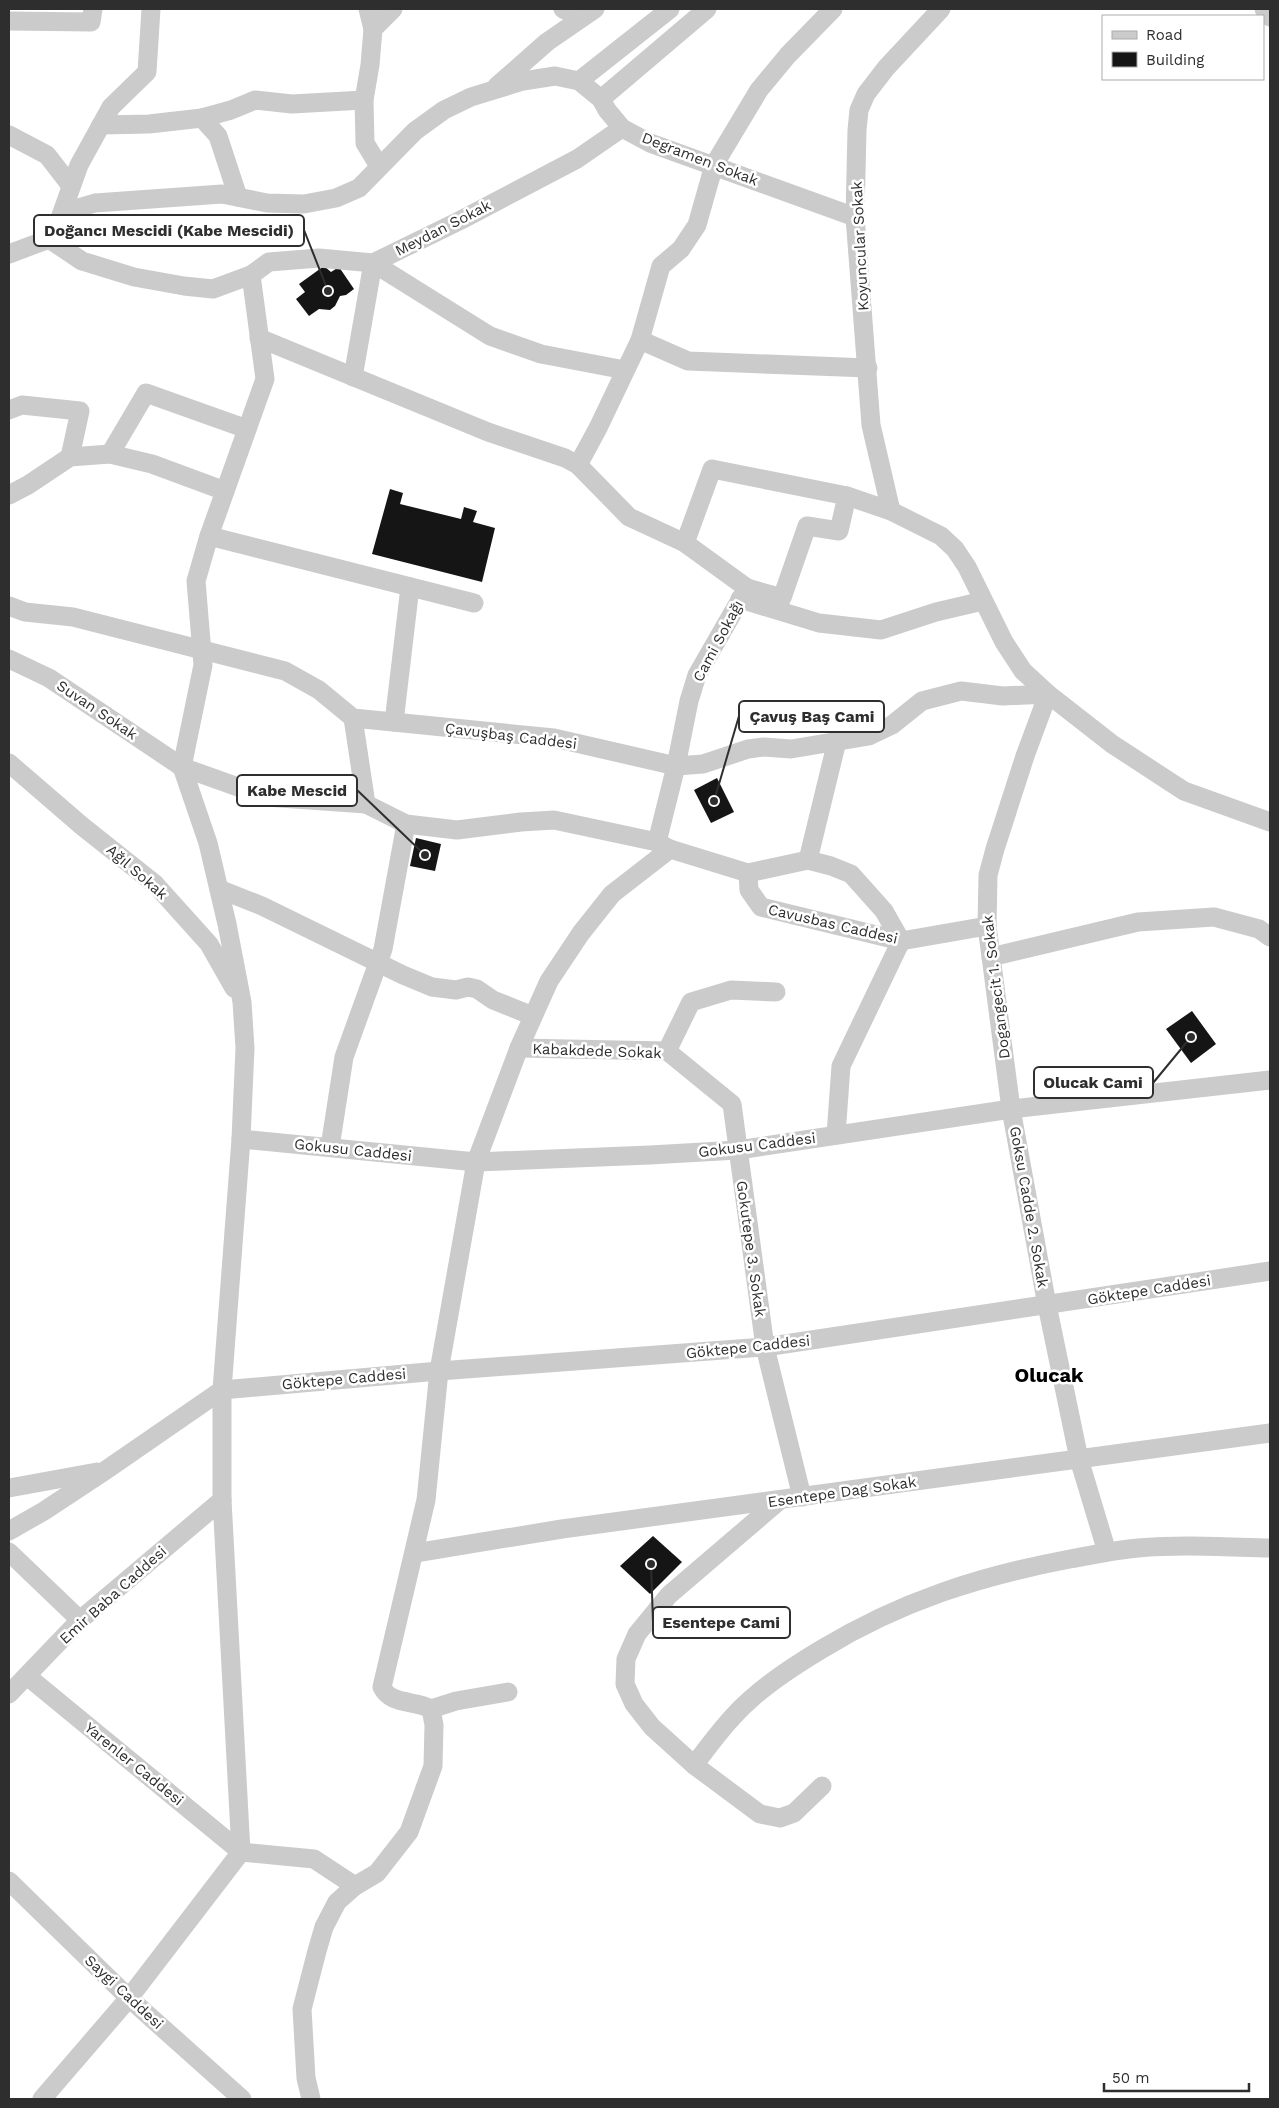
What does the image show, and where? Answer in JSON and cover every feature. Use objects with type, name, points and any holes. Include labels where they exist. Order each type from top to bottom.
[{"type":"street","points":[[9,21],[91,22],[93,9]]},
{"type":"street","points":[[59,221],[79,165],[110,107],[147,72],[150,9]]},
{"type":"street","points":[[368,9],[374,29],[364,100],[365,143],[379,166]]},
{"type":"street","points":[[374,29],[392,9]]},
{"type":"street","points":[[563,9],[588,14]]},
{"type":"street","points":[[579,81],[670,9]]},
{"type":"street","points":[[601,99],[707,9]]},
{"type":"street","points":[[578,465],[640,340],[661,266],[681,249],[697,225],[714,165],[759,90],[788,55],[833,9]]},
{"type":"street","name":"Koyuncular Sokak","points":[[891,511],[871,425],[855,217],[860,110],[866,94],[886,68],[941,9]]},
{"type":"street","points":[[1264,9],[1270,17]]},
{"type":"street","points":[[492,90],[547,42],[588,14]]},
{"type":"street","name":"Degramen Sokak","points":[[49,239],[59,221],[71,210],[95,203],[222,194],[267,203],[304,204],[336,198],[359,188],[415,131],[444,110],[471,97],[492,90],[523,81],[555,76],[579,81],[601,99],[607,110],[622,128],[650,142],[855,217]]},
{"type":"street","points":[[101,125],[149,124],[202,118],[231,110],[255,100],[292,104],[364,100]]},
{"type":"street","points":[[202,118],[218,136],[238,197]]},
{"type":"street","name":"Meydan Sokak","points":[[373,263],[462,220],[577,159],[622,128]]},
{"type":"street","points":[[9,135],[47,154],[72,186]]},
{"type":"street","points":[[9,254],[49,239],[82,261],[134,277],[213,289],[251,276],[269,262],[320,258],[373,263],[490,336],[541,354],[625,370]]},
{"type":"street","points":[[353,377],[373,263]]},
{"type":"street","points":[[42,2099],[129,1998],[241,1852],[222,1500],[222,1390],[241,1139],[245,1048],[242,1002],[219,889],[208,843],[182,767],[203,665],[196,581],[209,536],[265,379],[251,276]]},
{"type":"street","points":[[260,338],[488,432],[566,458],[578,465],[629,517],[685,543],[743,594],[819,623],[881,630],[936,612],[983,601]]},
{"type":"street","points":[[640,340],[688,361],[868,368]]},
{"type":"street","points":[[110,454],[146,393],[247,429]]},
{"type":"street","points":[[9,410],[22,405],[80,411],[70,457]]},
{"type":"street","points":[[9,495],[28,485],[70,457],[110,454],[152,464],[225,492]]},
{"type":"street","points":[[685,543],[712,469],[847,496],[891,511],[941,536],[955,549],[967,567],[1004,642],[1023,671],[1048,694],[1112,744],[1184,791],[1270,822]]},
{"type":"street","name":"Cami Sokağı","points":[[664,845],[676,766],[689,701],[697,675],[743,594],[782,598],[807,526],[839,532],[847,496]]},
{"type":"street","points":[[209,536],[474,603]]},
{"type":"street","points":[[394,722],[410,587]]},
{"type":"street","points":[[9,606],[25,612],[73,617],[285,671],[319,690],[353,718],[366,804]]},
{"type":"street","name":"Suvan Sokak","points":[[9,659],[49,678],[182,767]]},
{"type":"street","name":"Çavuşbaş Caddesi","points":[[353,718],[554,738],[676,766],[703,764],[748,749],[764,747],[791,748],[869,736],[892,725],[922,701],[961,691],[1003,696],[1048,694]]},
{"type":"street","name":"Dogangecit 1. Sokak","points":[[1011,1109],[987,926],[988,876],[1025,756],[1048,694]]},
{"type":"street","points":[[808,860],[837,741]]},
{"type":"street","name":"Ağıl Sokak","points":[[9,763],[82,826],[156,884],[209,944],[242,1002]]},
{"type":"street","points":[[182,767],[266,797],[366,804],[406,824],[457,830],[554,820],[664,845],[748,873],[808,860],[851,874],[884,910],[901,941],[841,1066],[836,1135]]},
{"type":"street","points":[[330,1148],[344,1057],[383,948],[406,824]]},
{"type":"street","points":[[311,2099],[306,2078],[302,2009],[324,1927],[337,1902],[355,1886],[377,1873],[409,1832],[433,1766],[434,1725],[430,1709],[422,1704],[395,1700],[384,1692],[382,1687],[426,1500],[439,1371],[476,1162],[519,1048],[549,981],[580,933],[612,894],[664,845]]},
{"type":"street","name":"Cavusbas Caddesi","points":[[748,873],[749,890],[761,907],[901,941],[987,926]]},
{"type":"street","points":[[219,889],[262,906],[378,964],[432,986],[456,990],[468,987],[477,989],[493,1000],[533,1016]]},
{"type":"street","points":[[991,957],[1138,922],[1214,916],[1259,929],[1270,937]]},
{"type":"street","points":[[667,1051],[691,1002],[732,990],[776,992]]},
{"type":"street","name":"Kabakdede Sokak","points":[[519,1048],[667,1051],[732,1104],[738,1150]]},
{"type":"street","name":"Gokusu Caddesi","points":[[241,1139],[476,1162],[738,1150],[1011,1109],[1270,1080]]},
{"type":"street","name":"Goksu Cadde 2. Sokak","points":[[1011,1109],[1047,1306],[1079,1459],[1107,1552]]},
{"type":"street","name":"Gokutepe 3. Sokak","points":[[738,1150],[765,1348],[802,1498]]},
{"type":"street","name":"Göktepe Caddesi","points":[[222,1390],[439,1371],[765,1348],[1270,1271]]},
{"type":"street","points":[[9,1531],[44,1511],[106,1470],[222,1390]]},
{"type":"street","name":"Esentepe Dag Sokak","points":[[415,1553],[562,1529],[802,1498],[1270,1433]]},
{"type":"street","points":[[9,1488],[106,1470]]},
{"type":"street","name":"Emir Baba Caddesi","points":[[9,1694],[80,1620],[222,1500]]},
{"type":"street","points":[[780,1500],[669,1595],[637,1634],[626,1659],[625,1684],[634,1704],[652,1727],[694,1765],[760,1814],[780,1818],[794,1813],[822,1786]]},
{"type":"street","points":[[694,1765],[719,1733],[750,1699],[787,1670],[846,1634],[895,1610],[940,1592],[1021,1568],[1107,1552],[1192,1545],[1270,1548]]},
{"type":"street","points":[[9,1552],[80,1620]]},
{"type":"street","name":"Yarenler Caddesi","points":[[27,1676],[241,1852]]},
{"type":"street","points":[[430,1709],[456,1701],[508,1692]]},
{"type":"street","points":[[241,1852],[314,1859],[355,1886]]},
{"type":"street","name":"Saygi Caddesi","points":[[9,1881],[129,1998],[242,2099]]},
{"type":"building","points":[[324,266],[331,272],[339,267],[354,289],[346,295],[340,296],[335,306],[330,310],[319,309],[309,316],[296,299],[305,292],[299,284]]},
{"type":"building","points":[[390,489],[403,493],[400,504],[461,519],[464,507],[477,511],[473,522],[495,528],[482,582],[372,554]]},
{"type":"building","points":[[717,778],[734,812],[711,823],[694,790]]},
{"type":"building","points":[[416,838],[441,844],[435,871],[410,866]]},
{"type":"building","points":[[1192,1011],[1216,1044],[1191,1063],[1166,1029]]},
{"type":"building","points":[[653,1536],[682,1562],[650,1594],[620,1566]]},
{"type":"place","name":"Doğancı Mescidi (Kabe Mescidi)","points":[[328,291]]},
{"type":"place","name":"Çavuş Baş Cami","points":[[714,801]]},
{"type":"place","name":"Kabe Mescid","points":[[425,855]]},
{"type":"place","name":"Olucak Cami","points":[[1191,1037]]},
{"type":"place","name":"Esentepe Cami","points":[[651,1564]]},
{"type":"district","name":"Olucak","points":[[1049,1375]]}]
